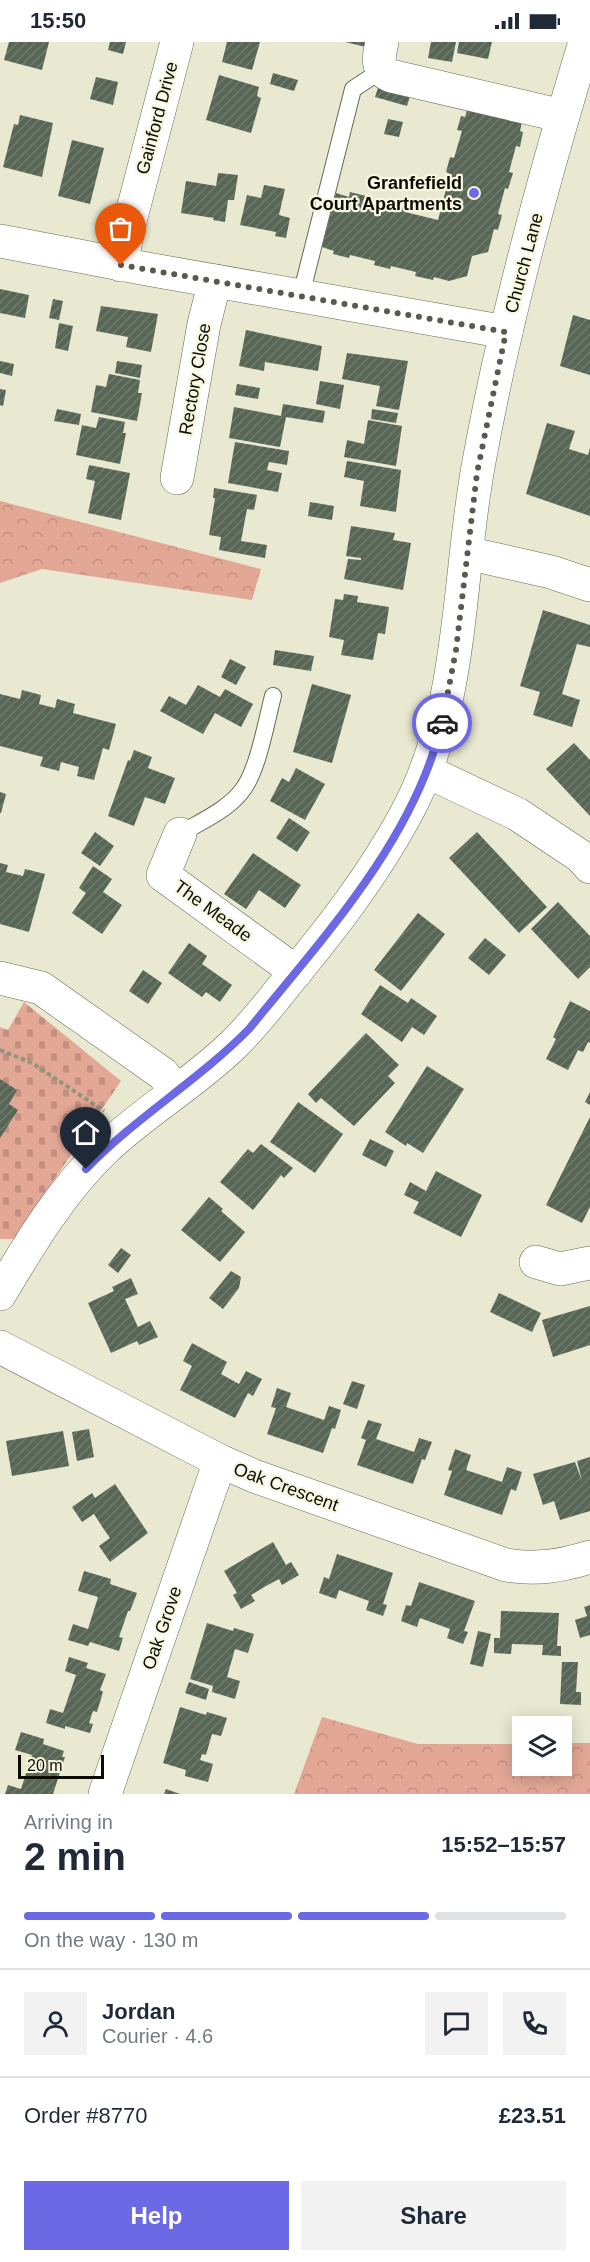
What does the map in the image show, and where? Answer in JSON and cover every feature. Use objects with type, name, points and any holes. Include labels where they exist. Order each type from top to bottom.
[{"type":"street","name":"Gainford Drive","points":[[121,265],[129,225],[177,42]]},
{"type":"street","name":"Church Lane","points":[[0,1294],[31,1242],[86,1169],[129,1128],[231,1048],[249,1029],[354,898],[406,814],[426,771],[449,695],[477,473],[506,332],[585,42]]},
{"type":"street","points":[[382,56],[391,76],[563,116]]},
{"type":"street","points":[[0,242],[506,332]]},
{"type":"street","name":"Rectory Close","points":[[177,478],[204,324],[215,281]]},
{"type":"street","points":[[467,553],[551,572],[590,585]]},
{"type":"street","points":[[426,771],[517,814],[580,856],[590,867]]},
{"type":"street","name":"The Meade","points":[[180,834],[163,875],[296,972]]},
{"type":"street","points":[[0,978],[41,988],[163,1074],[176,1091]]},
{"type":"street","points":[[536,1262],[560,1269],[590,1263]]},
{"type":"street","name":"Oak Crescent","points":[[0,1347],[219,1461],[254,1476],[506,1565],[544,1568],[590,1557]]},
{"type":"street","name":"Oak Grove","points":[[105,1794],[219,1461]]},
{"type":"lane","points":[[301,295],[353,89],[382,56]]},
{"type":"lane","name":"The Meade","points":[[180,834],[226,806],[241,793],[251,776],[273,696]]},
{"type":"path","points":[[0,1050],[32,1063],[129,1128]]},
{"type":"green space","points":[[0,501],[261,569],[252,600],[42,569],[0,583]]},
{"type":"green space","points":[[24,1002],[121,1081],[14,1239],[0,1239],[0,1027],[8,1030]]},
{"type":"green space","points":[[322,1717],[418,1744],[512,1744],[512,1776],[572,1776],[572,1743],[590,1743],[590,1794],[294,1794]]},
{"type":"building","points":[[9,42],[49,42],[42,70],[4,60]]},
{"type":"building","points":[[110,42],[126,42],[123,54],[108,50]]},
{"type":"building","points":[[227,42],[260,42],[252,70],[222,62]]},
{"type":"building","points":[[345,42],[367,42],[366,47]]},
{"type":"building","points":[[431,42],[456,42],[452,62],[428,58]]},
{"type":"building","points":[[459,42],[492,42],[488,59],[457,53]]},
{"type":"building","points":[[273,73],[298,80],[294,91],[270,84]]},
{"type":"building","points":[[219,75],[259,87],[257,96],[261,98],[251,133],[206,120]]},
{"type":"building","points":[[96,77],[118,82],[113,105],[90,99]]},
{"type":"building","points":[[379,85],[411,93],[407,106],[375,97]]},
{"type":"building","name":"Granfefield Court Apartments","points":[[469,104],[523,118],[520,131],[523,132],[520,147],[516,146],[509,172],[513,173],[508,189],[505,188],[498,214],[502,215],[498,230],[494,229],[488,252],[472,256],[467,276],[449,281],[434,277],[433,280],[415,276],[416,272],[391,266],[390,269],[374,265],[375,261],[350,255],[349,258],[333,254],[334,251],[322,247],[336,193],[349,197],[350,192],[366,196],[365,201],[390,208],[391,203],[406,207],[405,212],[438,220],[450,174],[446,172],[450,157],[454,158],[462,131],[457,130],[461,116],[465,117]]},
{"type":"building","points":[[20,115],[53,123],[42,177],[3,167],[14,124],[18,125]]},
{"type":"building","points":[[388,119],[403,122],[399,137],[384,134]]},
{"type":"building","points":[[72,140],[104,148],[90,204],[58,196]]},
{"type":"building","points":[[218,173],[238,175],[234,200],[228,200],[225,222],[181,213],[186,181],[216,186]]},
{"type":"building","points":[[264,185],[285,189],[279,215],[290,218],[286,238],[275,236],[276,232],[240,225],[247,195],[261,198]]},
{"type":"building","points":[[0,289],[29,295],[25,318],[0,313]]},
{"type":"building","points":[[53,299],[63,301],[59,320],[49,318]]},
{"type":"building","points":[[101,306],[158,314],[151,352],[126,347],[128,337],[96,331]]},
{"type":"building","points":[[573,315],[590,320],[590,375],[560,366]]},
{"type":"building","points":[[59,323],[73,326],[68,351],[55,348]]},
{"type":"building","points":[[246,330],[322,346],[318,371],[265,362],[264,371],[239,366]]},
{"type":"building","points":[[347,353],[408,361],[399,410],[376,406],[380,386],[342,379]]},
{"type":"building","points":[[0,361],[14,364],[12,376],[0,373]]},
{"type":"building","points":[[117,361],[142,365],[140,378],[115,373]]},
{"type":"building","points":[[109,374],[140,380],[138,393],[142,393],[137,421],[91,412],[96,385],[106,387]]},
{"type":"building","points":[[320,381],[344,385],[340,409],[316,404]]},
{"type":"building","points":[[237,384],[260,388],[258,399],[235,395]]},
{"type":"building","points":[[0,389],[6,390],[3,406],[0,405]]},
{"type":"building","points":[[283,404],[325,411],[323,423],[286,417],[280,447],[229,438],[234,407],[281,416]]},
{"type":"building","points":[[57,409],[81,414],[79,425],[54,421]]},
{"type":"building","points":[[372,409],[398,413],[396,423],[371,419]]},
{"type":"building","points":[[99,417],[125,422],[123,433],[126,433],[120,464],[76,455],[82,425],[96,428]]},
{"type":"building","points":[[368,420],[402,426],[396,466],[344,457],[347,440],[364,444]]},
{"type":"building","points":[[547,423],[575,431],[569,449],[588,455],[590,448],[590,516],[526,494]]},
{"type":"building","points":[[235,442],[289,451],[287,465],[269,462],[267,470],[282,473],[278,492],[228,483]]},
{"type":"building","points":[[347,461],[401,470],[396,512],[360,506],[364,481],[344,477]]},
{"type":"building","points":[[89,465],[130,473],[121,520],[88,513],[95,481],[86,479]]},
{"type":"building","points":[[214,488],[257,495],[254,510],[247,509],[241,541],[267,545],[265,558],[219,550],[221,537],[209,535],[215,498],[213,498]]},
{"type":"building","points":[[310,502],[334,506],[332,520],[308,516]]},
{"type":"building","points":[[351,526],[395,533],[393,540],[411,543],[403,590],[344,579],[348,559],[361,560],[361,558],[346,556]]},
{"type":"building","points":[[344,594],[358,596],[357,602],[389,607],[385,634],[378,633],[373,660],[341,655],[344,640],[329,637],[335,599],[343,600]]},
{"type":"building","points":[[543,610],[590,625],[590,647],[577,644],[562,694],[580,700],[572,727],[533,715],[540,692],[520,686]]},
{"type":"building","points":[[275,650],[314,656],[311,671],[273,665]]},
{"type":"building","points":[[230,659],[246,667],[236,685],[221,677]]},
{"type":"building","points":[[312,684],[351,695],[332,763],[293,752]]},
{"type":"building","points":[[198,685],[220,697],[225,689],[253,704],[241,727],[215,713],[203,734],[160,711],[169,696],[186,705]]},
{"type":"building","points":[[22,690],[41,695],[39,704],[55,708],[57,699],[75,704],[73,713],[116,724],[109,750],[103,748],[94,780],[77,776],[79,767],[61,762],[59,771],[40,766],[43,757],[0,746],[0,694],[20,699]]},
{"type":"building","points":[[574,743],[590,760],[590,816],[546,769]]},
{"type":"building","points":[[134,750],[152,757],[148,768],[175,778],[165,804],[145,797],[134,826],[108,816],[128,760],[130,761]]},
{"type":"building","points":[[296,768],[325,784],[305,820],[270,801],[282,778],[289,782]]},
{"type":"building","points":[[0,792],[6,794],[1,813],[0,813]]},
{"type":"building","points":[[289,818],[310,832],[297,852],[276,838]]},
{"type":"building","points":[[95,832],[114,846],[100,866],[81,853]]},
{"type":"building","points":[[477,832],[547,907],[519,933],[449,858]]},
{"type":"building","points":[[253,853],[301,885],[285,908],[259,890],[246,909],[224,894]]},
{"type":"building","points":[[0,863],[8,865],[6,872],[23,876],[25,869],[45,874],[29,932],[0,924]]},
{"type":"building","points":[[93,866],[112,879],[103,892],[122,905],[102,934],[72,913],[86,893],[79,888]]},
{"type":"building","points":[[558,902],[590,936],[590,967],[578,979],[531,929]]},
{"type":"building","points":[[418,913],[445,934],[401,991],[374,970]]},
{"type":"building","points":[[485,938],[506,955],[489,975],[468,958]]},
{"type":"building","points":[[189,943],[207,956],[202,964],[232,985],[220,1002],[206,992],[202,997],[168,973]]},
{"type":"building","points":[[143,970],[162,983],[148,1004],[129,991]]},
{"type":"building","points":[[380,985],[408,1003],[411,998],[437,1016],[424,1035],[412,1027],[402,1042],[361,1014]]},
{"type":"building","points":[[570,1001],[590,1011],[590,1043],[588,1042],[583,1052],[578,1050],[568,1070],[546,1059],[556,1039],[553,1037]]},
{"type":"building","points":[[366,1033],[399,1065],[388,1076],[395,1083],[354,1126],[321,1098],[316,1103],[308,1094]]},
{"type":"building","points":[[427,1066],[464,1089],[423,1153],[407,1143],[406,1146],[385,1132]]},
{"type":"building","points":[[0,1079],[17,1090],[9,1104],[18,1110],[0,1138]]},
{"type":"building","points":[[590,1092],[590,1105],[585,1102]]},
{"type":"building","points":[[298,1102],[343,1134],[315,1173],[270,1142]]},
{"type":"building","points":[[590,1117],[590,1207],[582,1223],[546,1205]]},
{"type":"building","points":[[370,1139],[394,1151],[386,1167],[362,1155]]},
{"type":"building","points":[[261,1144],[293,1168],[284,1178],[281,1175],[253,1210],[220,1182],[248,1149],[253,1153]]},
{"type":"building","points":[[436,1171],[482,1195],[461,1237],[413,1213],[419,1202],[404,1195],[410,1182],[426,1191]]},
{"type":"building","points":[[209,1197],[245,1232],[220,1262],[181,1230]]},
{"type":"building","points":[[121,1248],[131,1255],[118,1273],[108,1265]]},
{"type":"building","points":[[231,1271],[241,1277],[239,1288],[223,1309],[209,1298]]},
{"type":"building","points":[[131,1278],[138,1294],[125,1299],[138,1327],[150,1321],[158,1337],[139,1345],[137,1341],[111,1353],[88,1303],[114,1291],[112,1287]]},
{"type":"building","points":[[499,1293],[541,1313],[532,1332],[490,1312]]},
{"type":"building","points":[[590,1306],[590,1345],[553,1357],[542,1320]]},
{"type":"building","points":[[192,1343],[227,1362],[221,1374],[239,1384],[246,1371],[262,1379],[253,1396],[248,1393],[235,1418],[180,1390],[192,1366],[183,1361]]},
{"type":"building","points":[[352,1381],[365,1385],[357,1409],[343,1404]]},
{"type":"building","points":[[277,1388],[291,1393],[286,1407],[324,1420],[329,1406],[341,1410],[335,1429],[332,1428],[323,1453],[267,1434],[276,1408],[271,1407]]},
{"type":"building","points":[[368,1420],[382,1424],[376,1439],[414,1452],[419,1438],[432,1442],[425,1460],[422,1459],[413,1484],[357,1465],[366,1440],[361,1438]]},
{"type":"building","points":[[89,1429],[94,1457],[77,1461],[72,1432]]},
{"type":"building","points":[[63,1431],[69,1466],[12,1476],[6,1441]]},
{"type":"building","points":[[455,1449],[471,1455],[466,1470],[502,1482],[507,1467],[522,1472],[516,1491],[511,1489],[502,1515],[444,1495],[452,1471],[448,1470]]},
{"type":"building","points":[[590,1457],[590,1511],[560,1520],[554,1501],[543,1505],[533,1474],[575,1462],[582,1481],[577,1461]]},
{"type":"building","points":[[115,1484],[148,1533],[110,1562],[99,1546],[110,1538],[94,1514],[82,1522],[72,1507],[92,1493],[95,1498]]},
{"type":"building","points":[[273,1542],[286,1565],[291,1562],[299,1575],[282,1585],[279,1579],[266,1586],[251,1595],[255,1601],[241,1609],[233,1595],[237,1593],[224,1571]]},
{"type":"building","points":[[337,1554],[393,1573],[383,1604],[387,1605],[383,1616],[366,1610],[369,1601],[339,1590],[336,1599],[319,1593],[324,1577],[329,1579]]},
{"type":"building","points":[[84,1571],[111,1579],[110,1584],[137,1593],[119,1637],[123,1638],[119,1651],[90,1642],[88,1646],[68,1640],[73,1624],[88,1629],[98,1597],[78,1591]]},
{"type":"building","points":[[419,1582],[475,1601],[464,1631],[468,1632],[463,1644],[447,1638],[450,1629],[420,1618],[417,1627],[401,1621],[406,1605],[411,1606]]},
{"type":"building","points":[[590,1605],[590,1635],[580,1638],[575,1620],[587,1616],[584,1607]]},
{"type":"building","points":[[501,1611],[559,1613],[557,1646],[561,1646],[561,1656],[542,1655],[543,1645],[512,1644],[511,1654],[494,1653],[494,1638],[500,1638]]},
{"type":"building","points":[[207,1623],[233,1631],[234,1628],[254,1634],[248,1653],[235,1649],[227,1677],[240,1681],[235,1699],[212,1692],[213,1686],[190,1679]]},
{"type":"building","points":[[478,1631],[491,1634],[483,1667],[470,1664]]},
{"type":"building","points":[[69,1657],[88,1663],[86,1668],[106,1674],[100,1690],[103,1692],[97,1712],[93,1711],[89,1723],[93,1724],[90,1733],[46,1723],[50,1709],[63,1713],[76,1675],[65,1671]]},
{"type":"building","points":[[562,1662],[578,1662],[576,1692],[581,1692],[581,1705],[560,1704]]},
{"type":"building","points":[[189,1682],[209,1689],[206,1700],[185,1693]]},
{"type":"building","points":[[180,1707],[206,1715],[207,1712],[227,1718],[221,1736],[212,1734],[206,1755],[202,1754],[200,1760],[213,1764],[208,1782],[185,1776],[186,1770],[163,1763]]},
{"type":"building","points":[[21,1732],[44,1739],[43,1744],[64,1751],[62,1757],[65,1757],[53,1794],[5,1794],[8,1785],[21,1789],[32,1755],[15,1750]]},
{"type":"building","points":[[166,1789],[180,1794],[164,1794]]},
{"type":"way so far","points":[[121,265],[506,332],[488,410],[477,473],[456,650],[442,723]]},
{"type":"place","name":"Granfefield Court Apartments","points":[[474,193]]},
{"type":"route","points":[[86,1169],[129,1128],[231,1048],[348,907],[406,814],[426,771],[442,723]]}]
